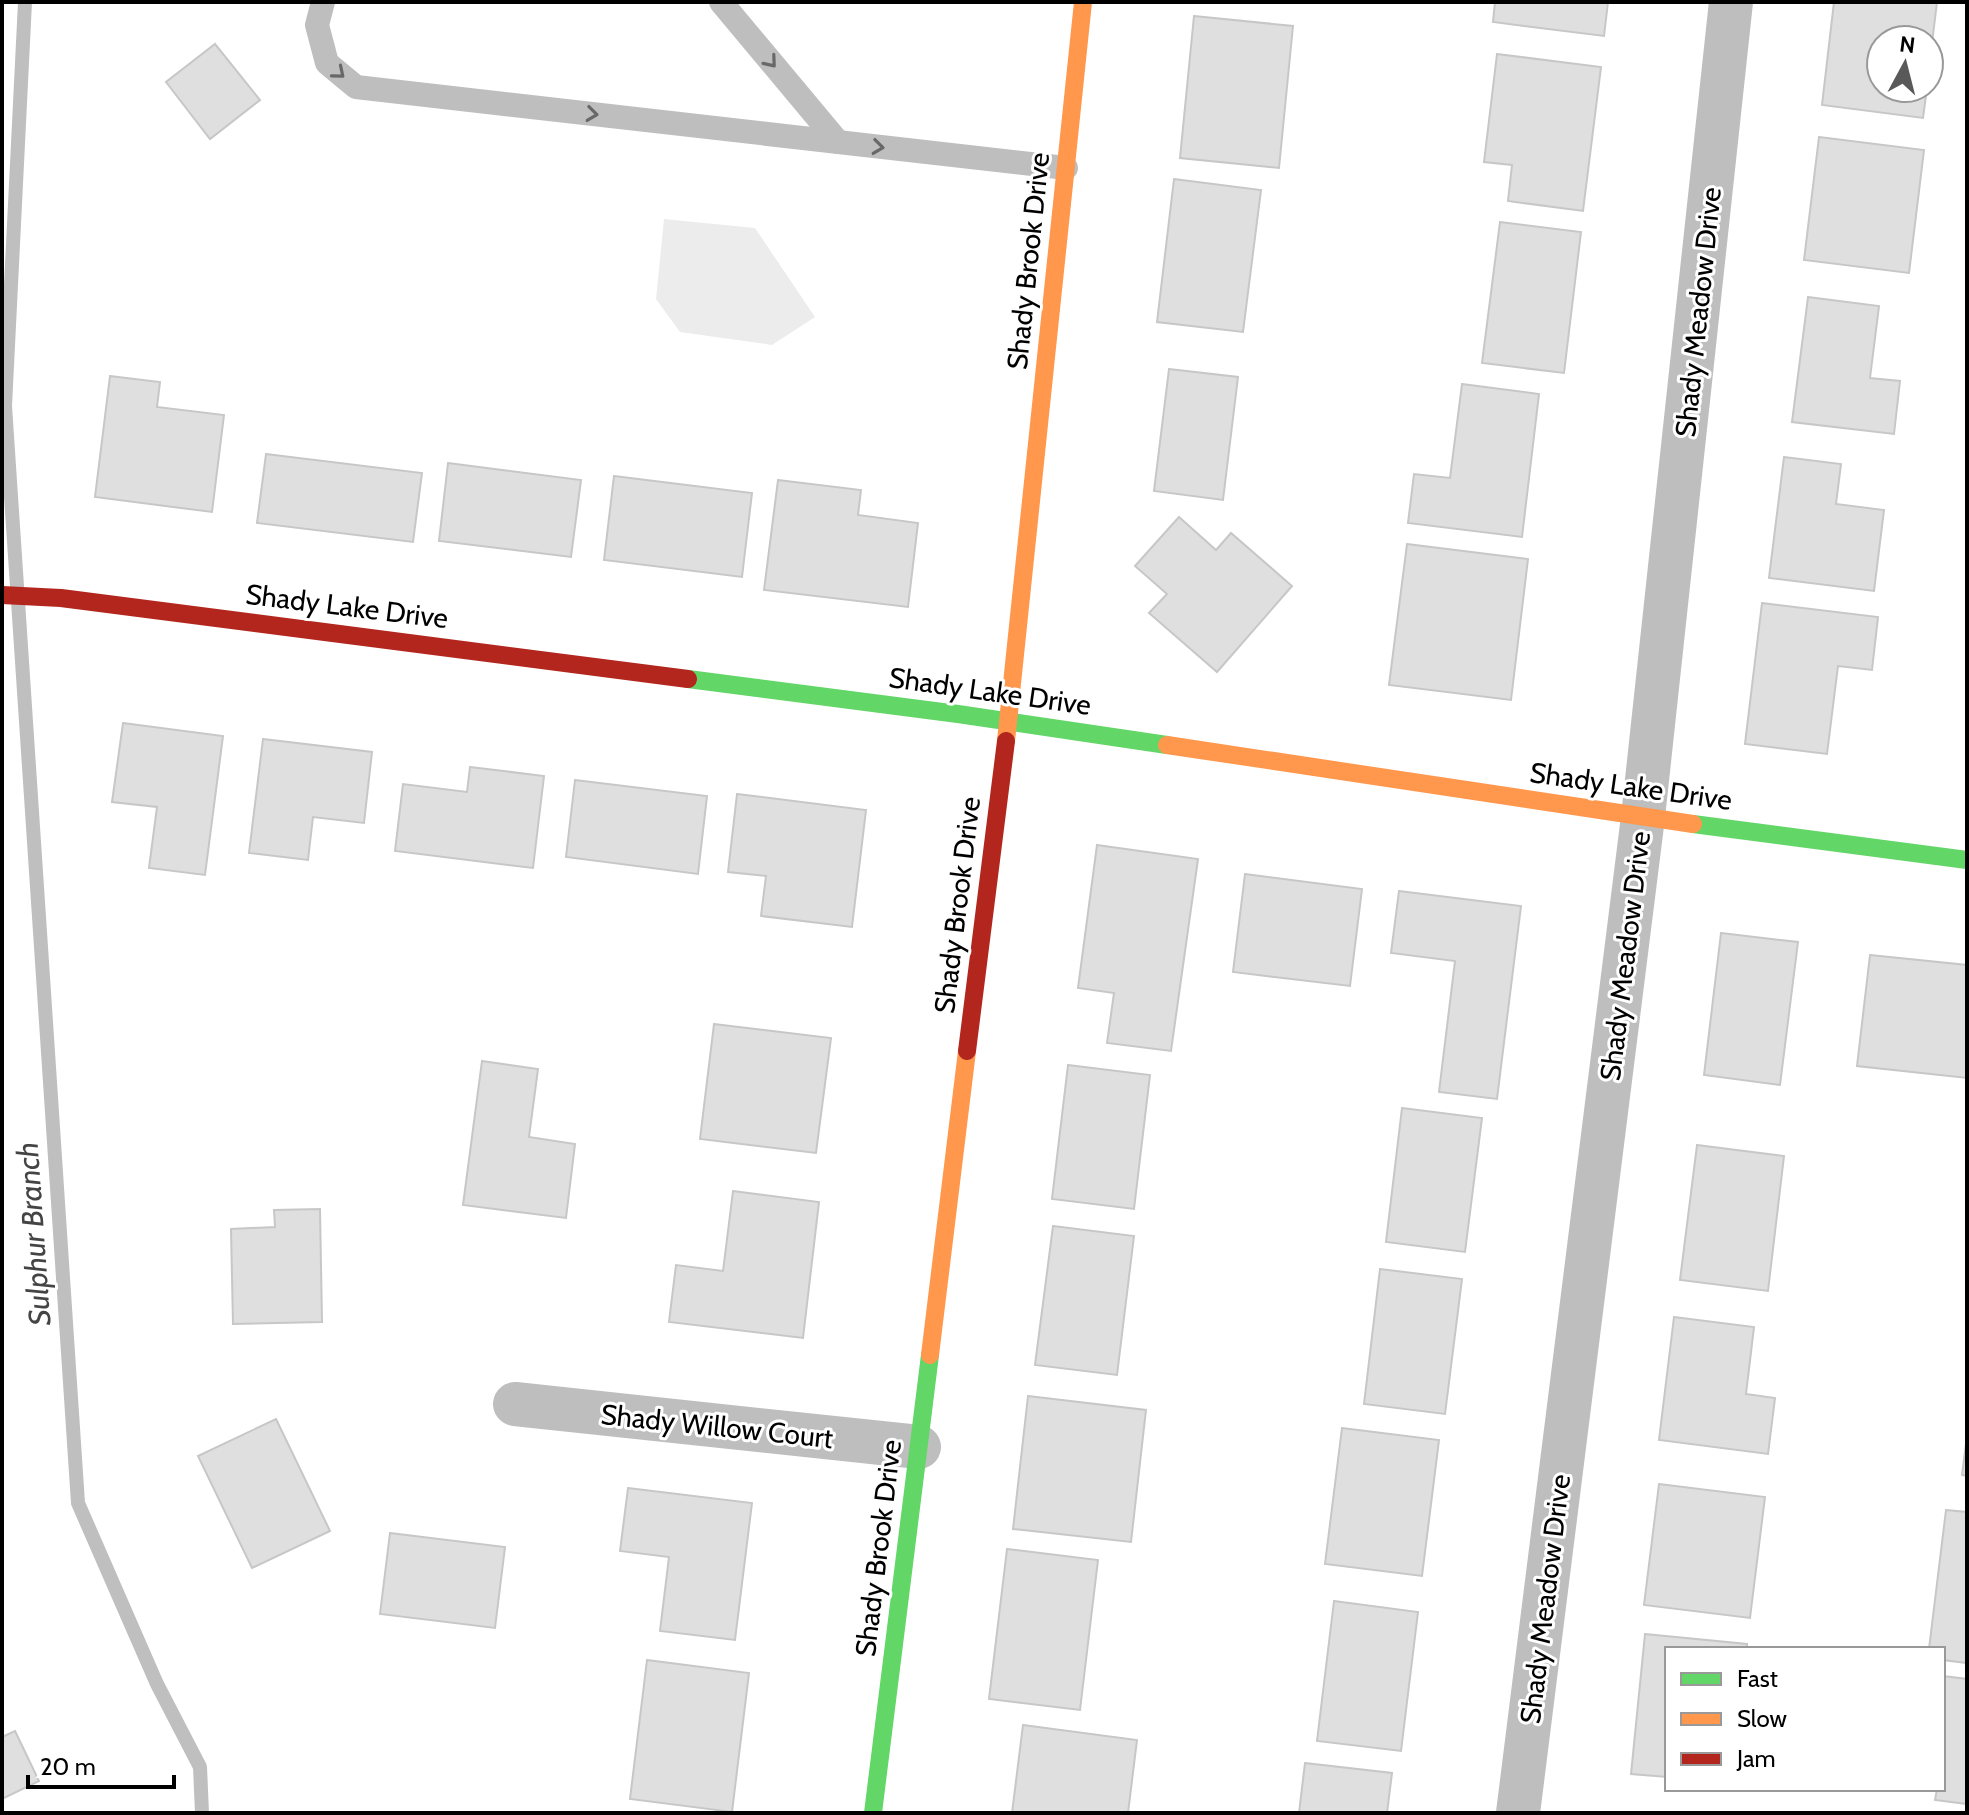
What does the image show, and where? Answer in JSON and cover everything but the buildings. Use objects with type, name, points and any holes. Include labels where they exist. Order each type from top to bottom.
[{"type":"street","name":"Shady Brook Drive","points":[[873,1813],[1008,721],[1083,2]]},
{"type":"street","name":"Shady Meadow Drive","points":[[1518,1813],[1643,817],[1731,2]]},
{"type":"street","name":"Shady Lake Drive","points":[[2,595],[61,598],[1008,721],[1643,817],[1967,860]]},
{"type":"street","name":"Shady Willow Court","points":[[515,1404],[919,1447]]},
{"type":"lane","points":[[323,2],[317,25],[327,63],[356,87],[1066,168]]},
{"type":"lane","points":[[721,2],[838,142]]},
{"type":"shaded area","points":[[664,219],[755,228],[815,317],[772,345],[680,332],[656,299]]},
{"type":"waterway","name":"Sulphur Branch","points":[[25,2],[5,406],[78,1503],[157,1684],[200,1767],[202,1813]]},
{"type":"traffic: fast","points":[[688,679],[1167,745]]},
{"type":"traffic: fast","points":[[1693,824],[1967,860]]},
{"type":"traffic: fast","points":[[873,1813],[930,1355]]},
{"type":"traffic: slow","points":[[1006,741],[1083,2]]},
{"type":"traffic: slow","points":[[1167,745],[1693,824]]},
{"type":"traffic: slow","points":[[930,1355],[967,1051]]},
{"type":"traffic: jam","points":[[2,595],[61,598],[688,679]]},
{"type":"traffic: jam","points":[[967,1051],[1006,741]]}]
